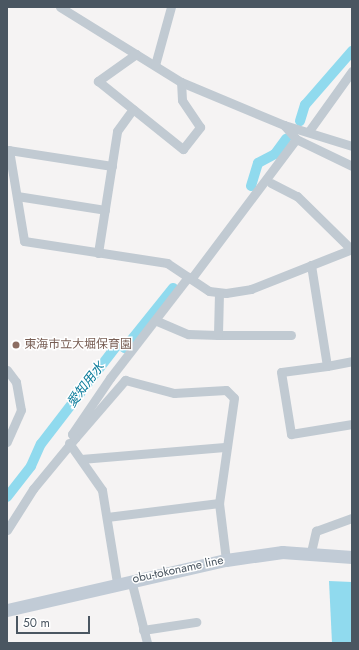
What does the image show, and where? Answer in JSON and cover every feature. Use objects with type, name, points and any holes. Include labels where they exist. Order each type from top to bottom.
[{"type":"main road","name":"obu-tokoname line","points":[[7,610],[130,580],[226,560],[282,552],[310,552],[352,557]]},
{"type":"street","points":[[60,7],[181,82],[284,125],[309,130],[319,137],[352,146]]},
{"type":"street","points":[[155,65],[171,7]]},
{"type":"street","points":[[136,54],[98,81],[183,148],[200,127],[182,100],[181,82]]},
{"type":"street","points":[[309,130],[352,71]]},
{"type":"street","points":[[98,253],[117,131],[133,109]]},
{"type":"street","points":[[284,125],[296,140],[352,166]]},
{"type":"street","points":[[117,583],[102,490],[81,460],[72,440],[72,434],[110,378],[157,321],[296,140]]},
{"type":"street","points":[[112,166],[9,150],[24,241],[167,263],[189,278],[219,293],[251,289],[352,249],[297,196],[271,183]]},
{"type":"street","points":[[17,196],[105,210]]},
{"type":"street","points":[[311,265],[327,366]]},
{"type":"street","points":[[218,335],[219,293]]},
{"type":"street","points":[[157,321],[188,334],[291,335]]},
{"type":"street","points":[[352,361],[281,372],[291,434],[352,424]]},
{"type":"street","points":[[7,370],[16,382],[21,401],[7,442]]},
{"type":"street","points":[[7,530],[72,440],[124,380],[174,393],[226,390],[234,398],[224,448],[219,503],[226,560]]},
{"type":"street","points":[[81,460],[224,448]]},
{"type":"street","points":[[107,516],[219,503]]},
{"type":"street","points":[[310,552],[316,531],[352,518]]},
{"type":"street","points":[[130,580],[147,643]]},
{"type":"street","points":[[143,630],[196,622]]},
{"type":"water","points":[[329,581],[352,582],[352,643],[332,643]]},
{"type":"waterway","name":"愛知用水","points":[[300,121],[305,105],[352,51]]},
{"type":"waterway","name":"愛知用水","points":[[251,186],[258,163],[275,154],[286,139]]},
{"type":"waterway","name":"愛知用水","points":[[7,497],[31,466],[41,444],[118,344],[125,348],[173,288]]},
{"type":"place","name":"東海市立大堀保育園","points":[[16,345]]}]
